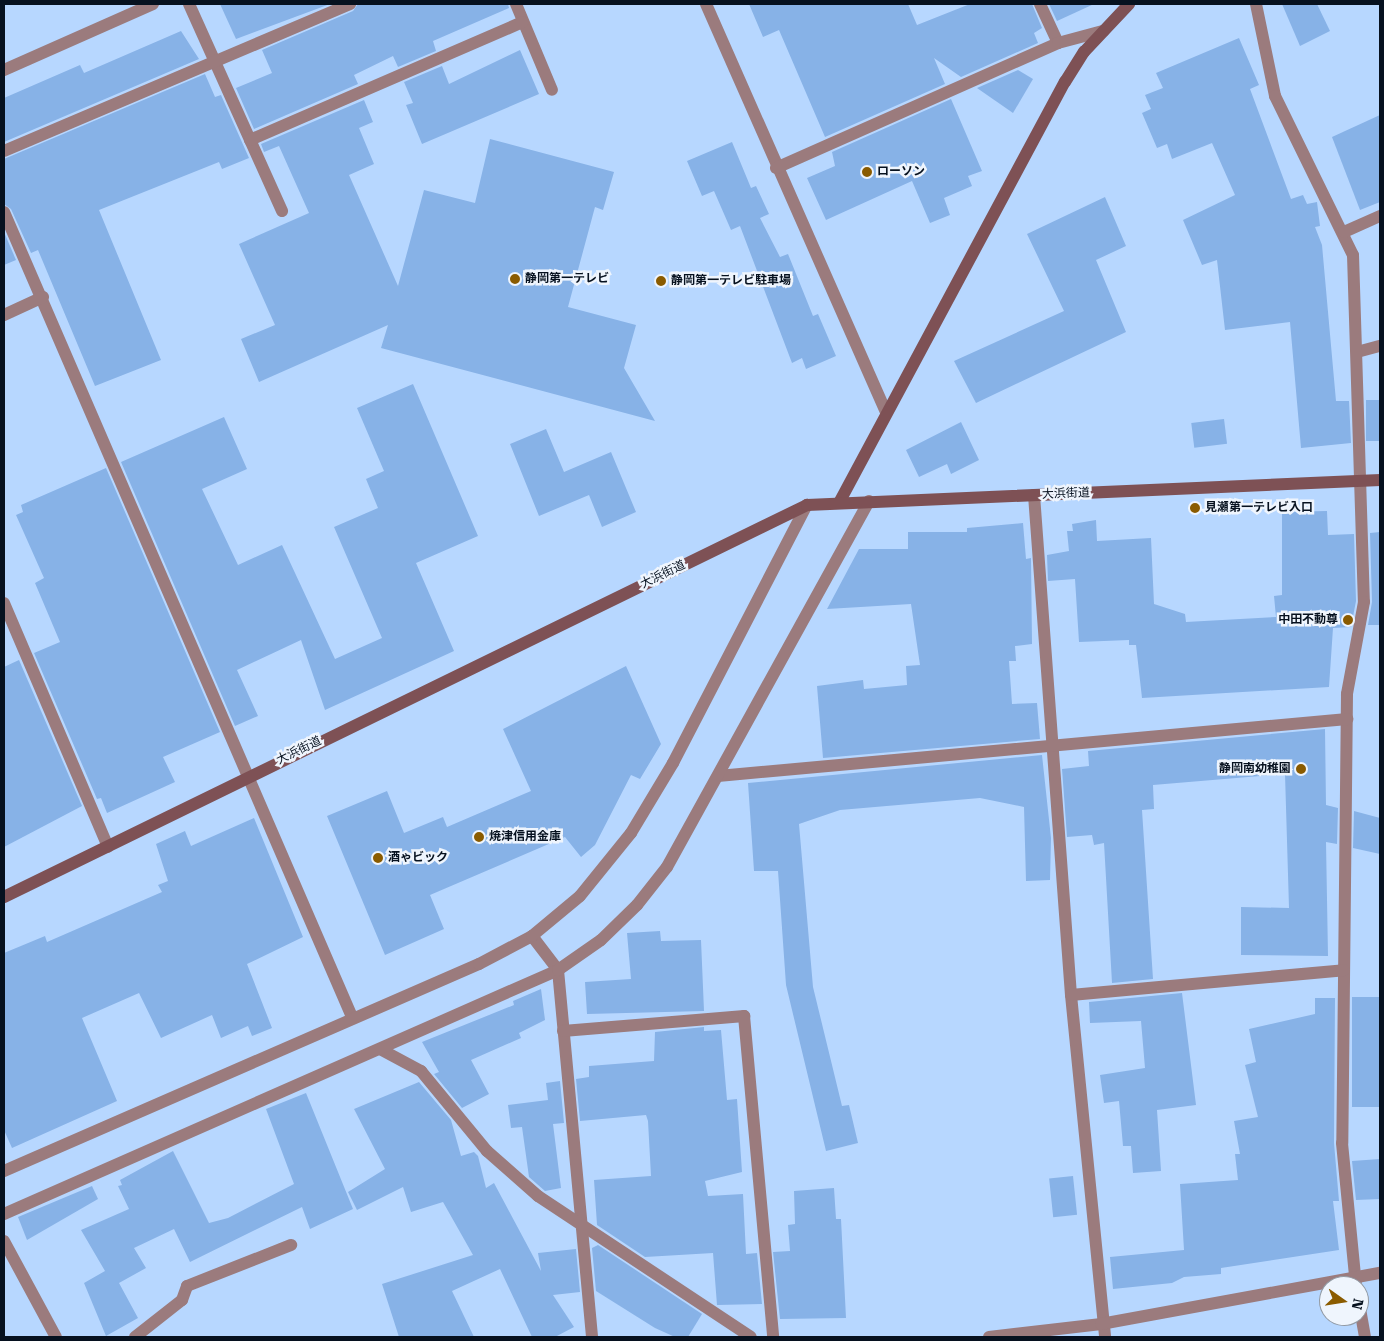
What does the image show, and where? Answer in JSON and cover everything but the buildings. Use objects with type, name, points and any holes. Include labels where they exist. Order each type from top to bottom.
[{"type":"street","points":[[4,70],[153,4]]},
{"type":"street","points":[[189,4],[282,211]]},
{"type":"street","points":[[4,151],[350,4]]},
{"type":"street","points":[[516,4],[552,90]]},
{"type":"street","points":[[706,4],[776,168],[885,410]]},
{"type":"street","points":[[1040,4],[1058,43]]},
{"type":"street","points":[[840,501],[885,410],[1065,82],[1103,31],[1129,4]]},
{"type":"street","points":[[1256,4],[1275,96],[1344,232],[1353,255],[1357,352],[1358,482],[1364,602],[1347,719],[1342,1143],[1355,1276]]},
{"type":"street","points":[[250,140],[523,22]]},
{"type":"street","points":[[776,168],[1058,43],[1103,31]]},
{"type":"street","points":[[4,212],[43,297],[352,1017]]},
{"type":"street","points":[[1344,232],[1380,216]]},
{"type":"street","points":[[4,315],[43,297]]},
{"type":"street","points":[[1357,352],[1380,346]]},
{"type":"street","name":"大浜街道","points":[[4,897],[108,847],[249,775],[807,505],[840,501],[1034,495],[1380,480]]},
{"type":"street","points":[[1034,495],[1071,995],[1101,1324],[1104,1337]]},
{"type":"street","points":[[4,1214],[558,970],[601,940],[637,905],[667,867],[869,501]]},
{"type":"street","points":[[4,1171],[352,1017],[478,964],[532,936],[580,896],[631,833],[807,505]]},
{"type":"street","points":[[4,603],[108,847]]},
{"type":"street","points":[[718,776],[1052,743],[1347,719]]},
{"type":"street","points":[[532,936],[558,970],[592,1337]]},
{"type":"street","points":[[1071,995],[1344,970]]},
{"type":"street","points":[[563,1031],[744,1016],[773,1337]]},
{"type":"street","points":[[380,1049],[420,1070],[487,1151],[538,1196],[751,1337]]},
{"type":"street","points":[[4,1241],[56,1337]]},
{"type":"street","points":[[135,1337],[182,1300],[187,1286],[291,1245]]},
{"type":"street","points":[[989,1337],[1101,1324],[1319,1287]]},
{"type":"place","name":"ローソン","points":[[867,172]]},
{"type":"place","name":"静岡第一テレビ","points":[[515,279]]},
{"type":"place","name":"静岡第一テレビ駐車場","points":[[661,281]]},
{"type":"place","name":"見瀬第一テレビ入口","points":[[1195,508]]},
{"type":"place","name":"中田不動尊","points":[[1348,620]]},
{"type":"place","name":"静岡南幼稚園","points":[[1301,769]]},
{"type":"place","name":"焼津信用金庫","points":[[479,837]]},
{"type":"place","name":"酒ゃビック","points":[[378,858]]}]
